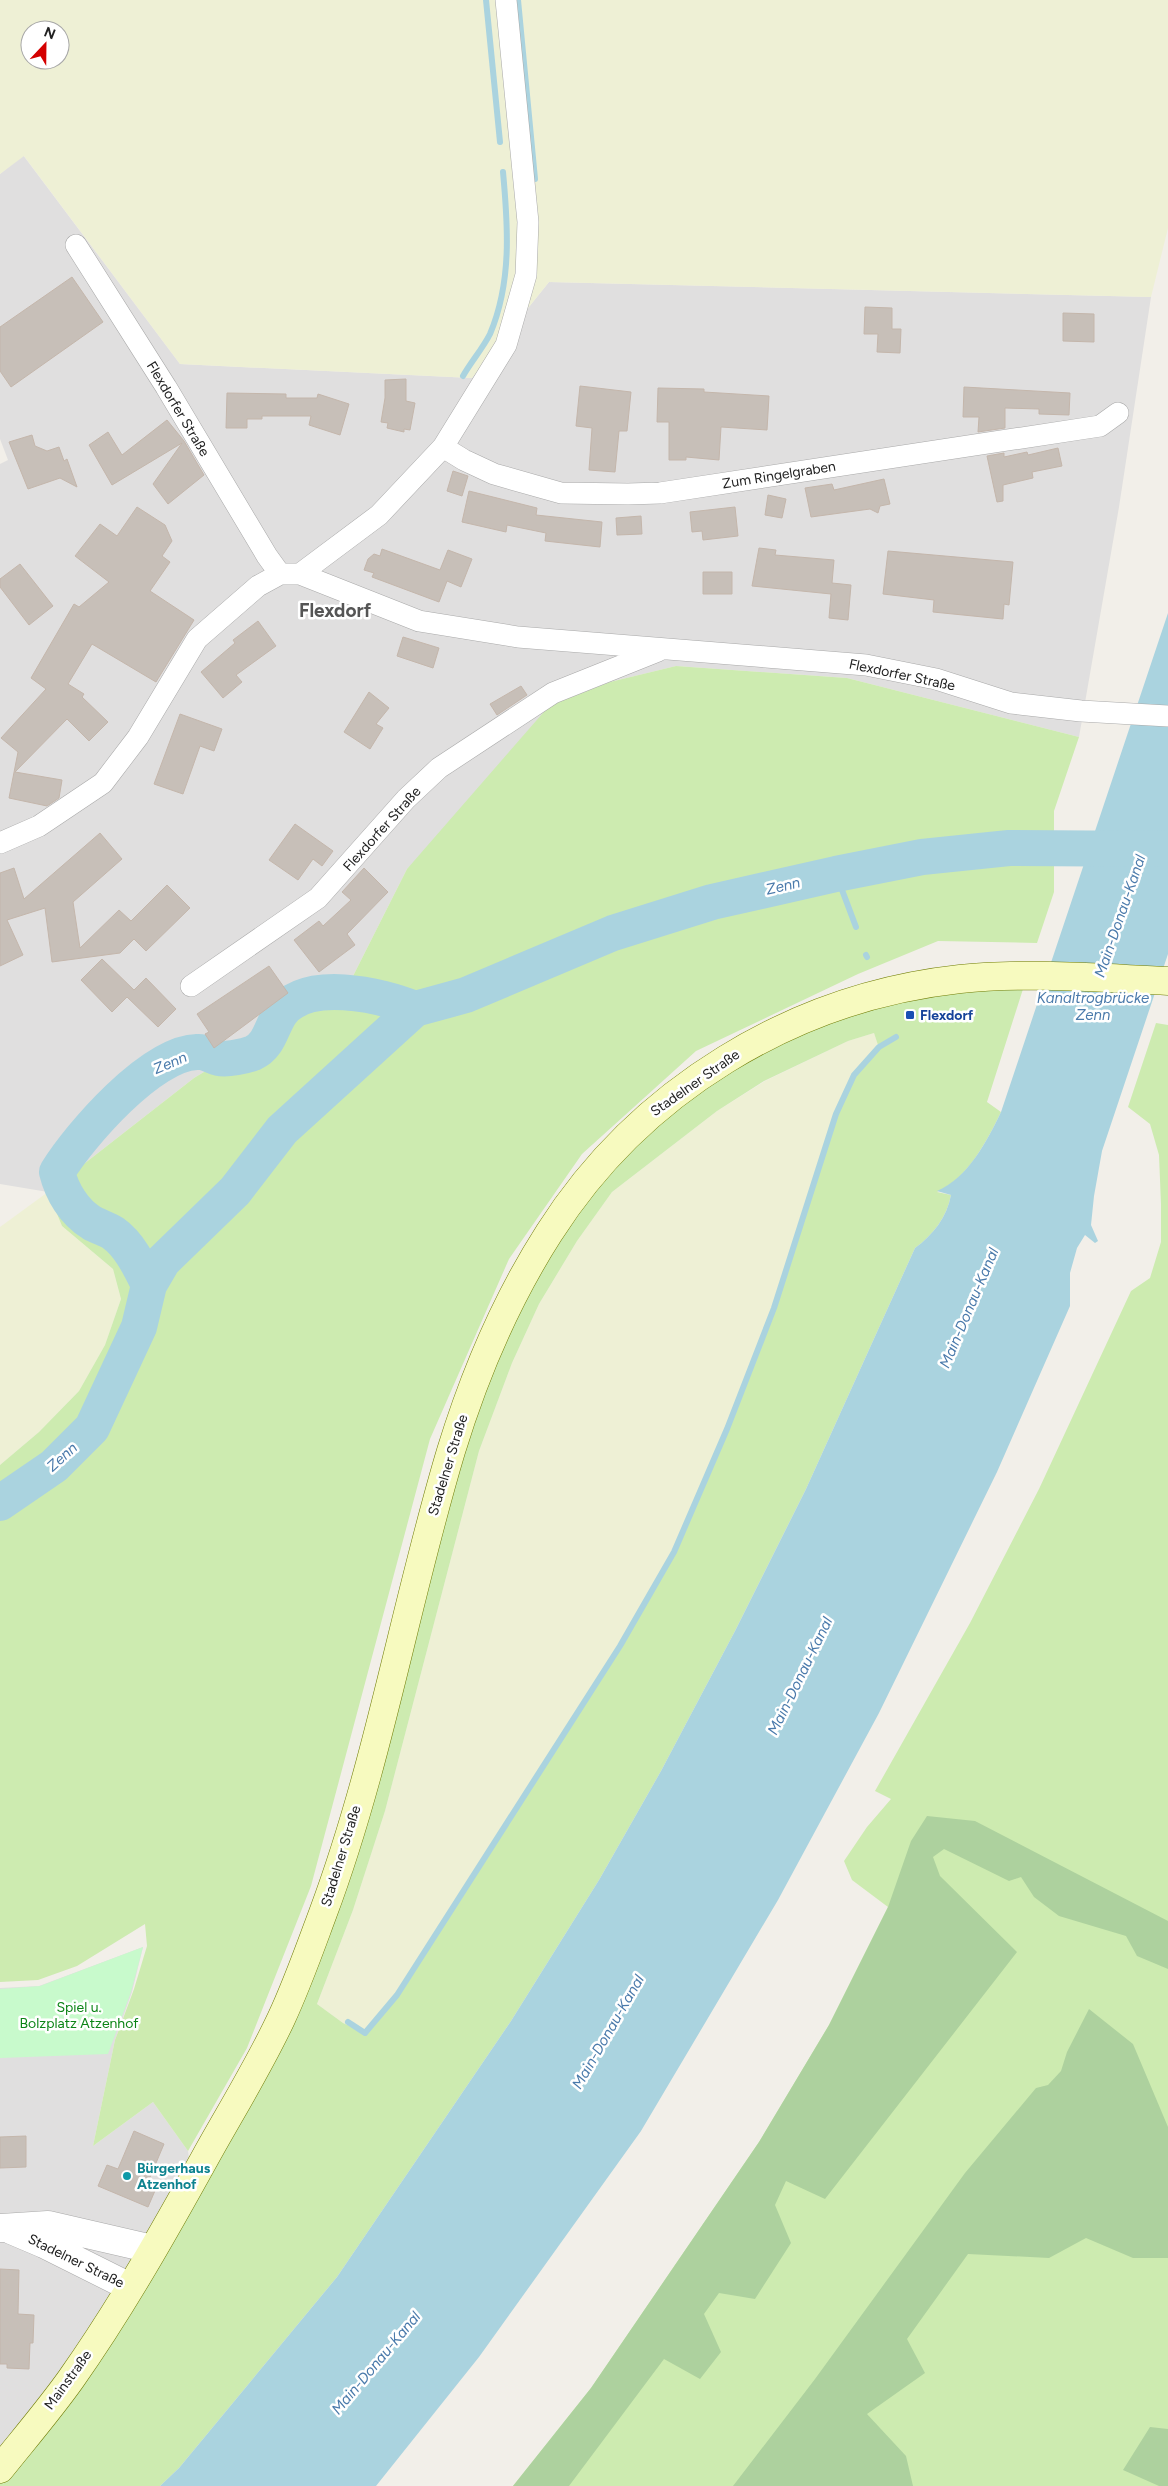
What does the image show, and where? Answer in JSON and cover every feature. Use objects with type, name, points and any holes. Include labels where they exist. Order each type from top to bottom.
[{"type":"main road","name":"Stadelner Straße","points":[[130,2287],[281,2019],[325,1909],[356,1810],[427,1536],[469,1397],[519,1286],[550,1231],[601,1164],[637,1125],[666,1101],[732,1054],[798,1020],[871,996],[962,979],[1028,975],[1168,981]]},
{"type":"main road","name":"Mainstraße","points":[[0,2469],[69,2382],[130,2287]]},
{"type":"street","points":[[0,843],[39,826],[103,783],[138,737],[196,639],[258,586],[290,574],[379,515],[443,447],[506,345],[526,275],[528,222],[506,0]]},
{"type":"street","name":"Flexdorfer Straße","points":[[76,245],[166,387],[267,556],[290,574],[419,621],[518,637],[866,664],[936,679],[1011,703],[1081,711],[1168,716]]},
{"type":"street","name":"Zum Ringelgraben","points":[[443,447],[464,460],[494,474],[561,492],[660,493],[1100,426],[1118,413]]},
{"type":"street","name":"Flexdorfer Straße","points":[[191,986],[318,898],[406,799],[439,768],[553,692],[663,649]]},
{"type":"street","name":"Stadelner Straße","points":[[4,2229],[48,2225],[152,2249]]},
{"type":"street","name":"Stadelner Straße","points":[[4,2229],[44,2244],[130,2287]]},
{"type":"shaded area","points":[[23,155],[180,364],[472,378],[549,282],[1151,297],[1119,507],[1079,737],[847,678],[676,666],[610,682],[407,869],[349,984],[194,1078],[48,1192],[0,1184],[0,464],[8,460],[0,439],[0,174]]},
{"type":"shaded area","points":[[143,1947],[132,1992],[115,2040],[93,2146],[153,2102],[188,2151],[192,2181],[0,2469],[0,1988],[39,1986]]},
{"type":"green space","points":[[0,0],[1168,0],[1168,228],[1151,297],[549,282],[472,378],[180,364],[24,156],[0,174]]},
{"type":"green space","points":[[676,666],[847,678],[1079,737],[1054,811],[1054,892],[1037,943],[938,941],[858,974],[696,1051],[582,1154],[509,1259],[430,1439],[311,1886],[247,2048],[188,2151],[153,2102],[93,2146],[115,2040],[134,1989],[147,1946],[145,1924],[77,1966],[38,1980],[0,1982],[0,1465],[39,1432],[79,1391],[105,1345],[121,1299],[113,1269],[62,1226],[48,1192],[194,1078],[349,984],[407,869],[549,706],[610,682]]},
{"type":"green space","points":[[1023,989],[987,1102],[1001,1112],[983,1146],[967,1168],[948,1186],[937,1192],[951,1195],[943,1218],[928,1237],[915,1248],[806,1489],[735,1631],[661,1771],[599,1880],[511,2021],[337,2277],[179,2468],[160,2486],[0,2486],[0,2469],[69,2381],[281,2019],[427,1536],[519,1286],[673,1095],[871,996]],"holes":[[[874,1033],[879,1048],[854,1075],[836,1114],[774,1308],[727,1429],[674,1552],[620,1646],[397,1995],[365,2033],[343,2023],[317,2004],[353,1910],[385,1811],[479,1451],[512,1363],[539,1304],[577,1241],[612,1192],[717,1111],[764,1081],[848,1041]]]},
{"type":"green space","points":[[1156,1023],[1168,1025],[1168,2486],[513,2486],[591,2388],[759,2142],[829,2025],[888,1907],[852,1880],[844,1861],[867,1827],[891,1799],[875,1791],[970,1623],[1039,1489],[1131,1291],[1150,1278],[1161,1242],[1159,1155],[1150,1124],[1128,1107]]},
{"type":"green space","points":[[874,1033],[879,1047],[854,1075],[836,1114],[774,1308],[727,1429],[674,1552],[620,1646],[397,1995],[365,2033],[343,2023],[317,2004],[353,1910],[385,1811],[479,1451],[512,1363],[539,1304],[577,1241],[612,1192],[717,1111],[765,1081],[848,1041]]},
{"type":"green space","points":[[48,1192],[62,1226],[113,1269],[121,1299],[105,1345],[79,1391],[39,1432],[0,1465],[0,1227]]},
{"type":"green space","points":[[927,1816],[975,1821],[1168,1921],[1168,1969],[1137,1956],[1126,1936],[1059,1916],[1034,1897],[1021,1877],[1009,1881],[944,1849],[933,1857],[940,1876],[1017,1952],[825,2199],[786,2181],[775,2205],[791,2243],[755,2299],[719,2293],[704,2314],[721,2352],[700,2379],[664,2359],[569,2486],[513,2486],[591,2388],[759,2142],[829,2025],[888,1907],[911,1841]]},
{"type":"green space","name":"Spiel u. Bolzplatz Atzenhof","points":[[143,1947],[131,1992],[108,2054],[0,2058],[0,1989],[40,1986]]},
{"type":"green space","points":[[1089,2009],[1133,2044],[1168,2127],[1168,2258],[1133,2258],[1086,2238],[1049,2258],[968,2254],[907,2339],[925,2373],[867,2414],[906,2456],[913,2486],[733,2486],[815,2379],[965,2173],[1036,2088],[1048,2085],[1061,2071],[1067,2052]]},
{"type":"green space","points":[[1150,2427],[1168,2429],[1168,2486],[1159,2486],[1123,2470]]},
{"type":"water","points":[[1168,613],[1168,954],[1102,1151],[1091,1225],[1098,1241],[1095,1243],[1085,1235],[1077,1248],[1070,1273],[1070,1306],[997,1472],[879,1713],[778,1900],[641,2131],[479,2357],[376,2486],[160,2486],[179,2468],[337,2277],[511,2021],[599,1880],[661,1771],[735,1631],[806,1489],[915,1248],[928,1237],[943,1218],[951,1195],[937,1191],[948,1185],[967,1168],[983,1146],[1001,1112]]},
{"type":"building","points":[[72,277],[103,322],[11,387],[0,371],[0,327]]},
{"type":"building","points":[[865,307],[892,308],[892,329],[901,329],[900,353],[877,352],[878,334],[864,334]]},
{"type":"building","points":[[1063,313],[1094,314],[1094,342],[1063,341]]},
{"type":"building","points":[[406,379],[406,401],[415,403],[410,430],[404,429],[404,432],[387,428],[388,423],[381,422],[385,398],[385,380]]},
{"type":"building","points":[[580,386],[631,392],[627,431],[619,431],[615,472],[589,470],[592,428],[576,426]]},
{"type":"building","points":[[964,387],[1070,393],[1069,415],[1039,414],[1039,409],[1005,408],[1005,428],[978,432],[979,417],[963,417]]},
{"type":"building","points":[[658,388],[704,389],[704,392],[769,396],[767,430],[721,427],[719,460],[686,457],[686,460],[669,460],[669,422],[657,422]]},
{"type":"building","points":[[227,393],[286,394],[286,398],[317,398],[318,394],[349,404],[340,435],[309,425],[311,416],[262,416],[262,419],[247,419],[247,428],[226,428]]},
{"type":"building","points":[[167,420],[184,441],[204,475],[168,504],[153,484],[182,443],[112,485],[89,445],[108,432],[122,455]]},
{"type":"building","points":[[32,435],[35,446],[47,451],[59,447],[64,461],[67,459],[77,487],[60,478],[28,489],[9,442]]},
{"type":"building","points":[[1058,448],[1062,466],[1032,472],[1033,478],[1003,485],[1003,501],[997,502],[987,456],[1004,453],[1004,457],[1027,452],[1028,455]]},
{"type":"building","points":[[453,471],[468,476],[462,496],[447,491]]},
{"type":"building","points":[[884,479],[890,504],[880,506],[878,513],[870,509],[811,517],[805,488],[832,484],[834,490]]},
{"type":"building","points":[[469,491],[537,508],[536,515],[602,522],[600,547],[545,541],[546,533],[507,525],[506,532],[462,522]]},
{"type":"building","points":[[768,495],[786,499],[782,518],[765,515]]},
{"type":"building","points":[[137,507],[165,525],[172,541],[162,556],[170,562],[150,591],[194,620],[156,682],[92,644],[68,684],[84,694],[82,697],[108,722],[89,741],[67,719],[15,772],[62,780],[59,798],[47,806],[9,798],[18,752],[1,738],[46,689],[31,678],[74,604],[79,607],[109,582],[75,556],[100,524],[117,536]]},
{"type":"building","points":[[735,507],[738,536],[703,540],[702,531],[692,532],[690,512]]},
{"type":"building","points":[[641,516],[642,534],[617,535],[616,518]]},
{"type":"building","points":[[759,548],[776,550],[775,555],[834,560],[832,583],[851,585],[848,620],[829,618],[831,594],[752,586]]},
{"type":"building","points":[[382,549],[440,570],[448,550],[472,559],[461,587],[447,581],[439,602],[372,577],[374,573],[364,570],[368,559],[374,554],[380,556]]},
{"type":"building","points":[[888,551],[1013,562],[1009,605],[1004,604],[1003,619],[933,612],[934,600],[883,594]]},
{"type":"building","points":[[20,564],[53,606],[29,625],[0,587],[0,579]]},
{"type":"building","points":[[703,572],[732,572],[732,594],[703,594]]},
{"type":"building","points":[[258,621],[276,646],[236,675],[242,682],[223,698],[201,672],[235,643],[233,640]]},
{"type":"building","points":[[403,637],[439,648],[433,668],[397,656]]},
{"type":"building","points":[[521,686],[527,695],[497,715],[490,704]]},
{"type":"building","points":[[369,692],[389,708],[376,724],[383,728],[370,749],[344,732]]},
{"type":"building","points":[[180,714],[222,729],[214,751],[200,746],[183,794],[154,784]]},
{"type":"building","points":[[295,824],[333,851],[322,866],[313,859],[298,880],[269,860]]},
{"type":"building","points":[[100,833],[122,859],[73,902],[80,948],[119,910],[131,921],[167,885],[190,908],[146,951],[134,939],[120,953],[52,962],[45,908],[7,920],[23,955],[0,966],[0,873],[14,868],[24,899]]},
{"type":"building","points":[[364,868],[388,892],[347,934],[355,945],[319,972],[294,940],[319,921],[323,926],[351,900],[342,892]]},
{"type":"building","points":[[102,959],[134,990],[146,978],[176,1009],[158,1027],[127,997],[112,1012],[81,980]]},
{"type":"building","points":[[269,966],[288,993],[214,1048],[205,1034],[209,1032],[197,1014]]},
{"type":"building","name":"Bürgerhaus Atzenhof","points":[[134,2131],[164,2144],[148,2182],[157,2186],[148,2207],[98,2186],[107,2165],[118,2169]]},
{"type":"building","points":[[26,2136],[26,2167],[0,2168],[0,2137]]},
{"type":"building","points":[[0,2269],[19,2270],[18,2314],[34,2315],[33,2343],[30,2343],[29,2369],[7,2368],[7,2364],[0,2364]]},
{"type":"waterway","points":[[486,0],[500,142]]},
{"type":"waterway","points":[[518,0],[535,179]]},
{"type":"waterway","points":[[463,376],[490,334],[502,294],[507,254],[503,172]]},
{"type":"waterway","name":"Zenn","points":[[0,1503],[54,1466],[92,1428],[139,1327],[149,1285],[163,1261],[235,1191],[282,1130],[415,1009],[466,995],[613,933],[712,902],[836,874],[922,857],[1009,848],[1168,849]]},
{"type":"waterway","points":[[836,874],[856,927]]},
{"type":"waterway","name":"Zenn","points":[[149,1285],[125,1244],[113,1233],[92,1223],[74,1207],[66,1194],[57,1172],[82,1138],[118,1098],[159,1066],[179,1056],[200,1052],[219,1058],[227,1058],[253,1053],[263,1046],[280,1014],[292,1003],[307,996],[325,992],[344,992],[383,999],[415,1009]]},
{"type":"waterway","points":[[348,2022],[365,2033],[397,1995],[620,1646],[674,1552],[727,1429],[774,1308],[836,1114],[854,1075],[879,1047],[896,1037]]},
{"type":"place","name":"Flexdorf","points":[[910,1015]]},
{"type":"place","name":"Bürgerhaus Atzenhof","points":[[127,2176]]},
{"type":"district","name":"Flexdorf","points":[[335,610]]},
{"type":"water label","name":"Main-Donau-Kanal","points":[[1120,916]]},
{"type":"water label","name":"Kanaltrogbrücke Zenn","points":[[1093,1006]]},
{"type":"water label","name":"Main-Donau-Kanal","points":[[969,1308]]},
{"type":"water label","name":"Main-Donau-Kanal","points":[[800,1676]]},
{"type":"water label","name":"Main-Donau-Kanal","points":[[608,2032]]},
{"type":"water label","name":"Main-Donau-Kanal","points":[[376,2363]]}]
